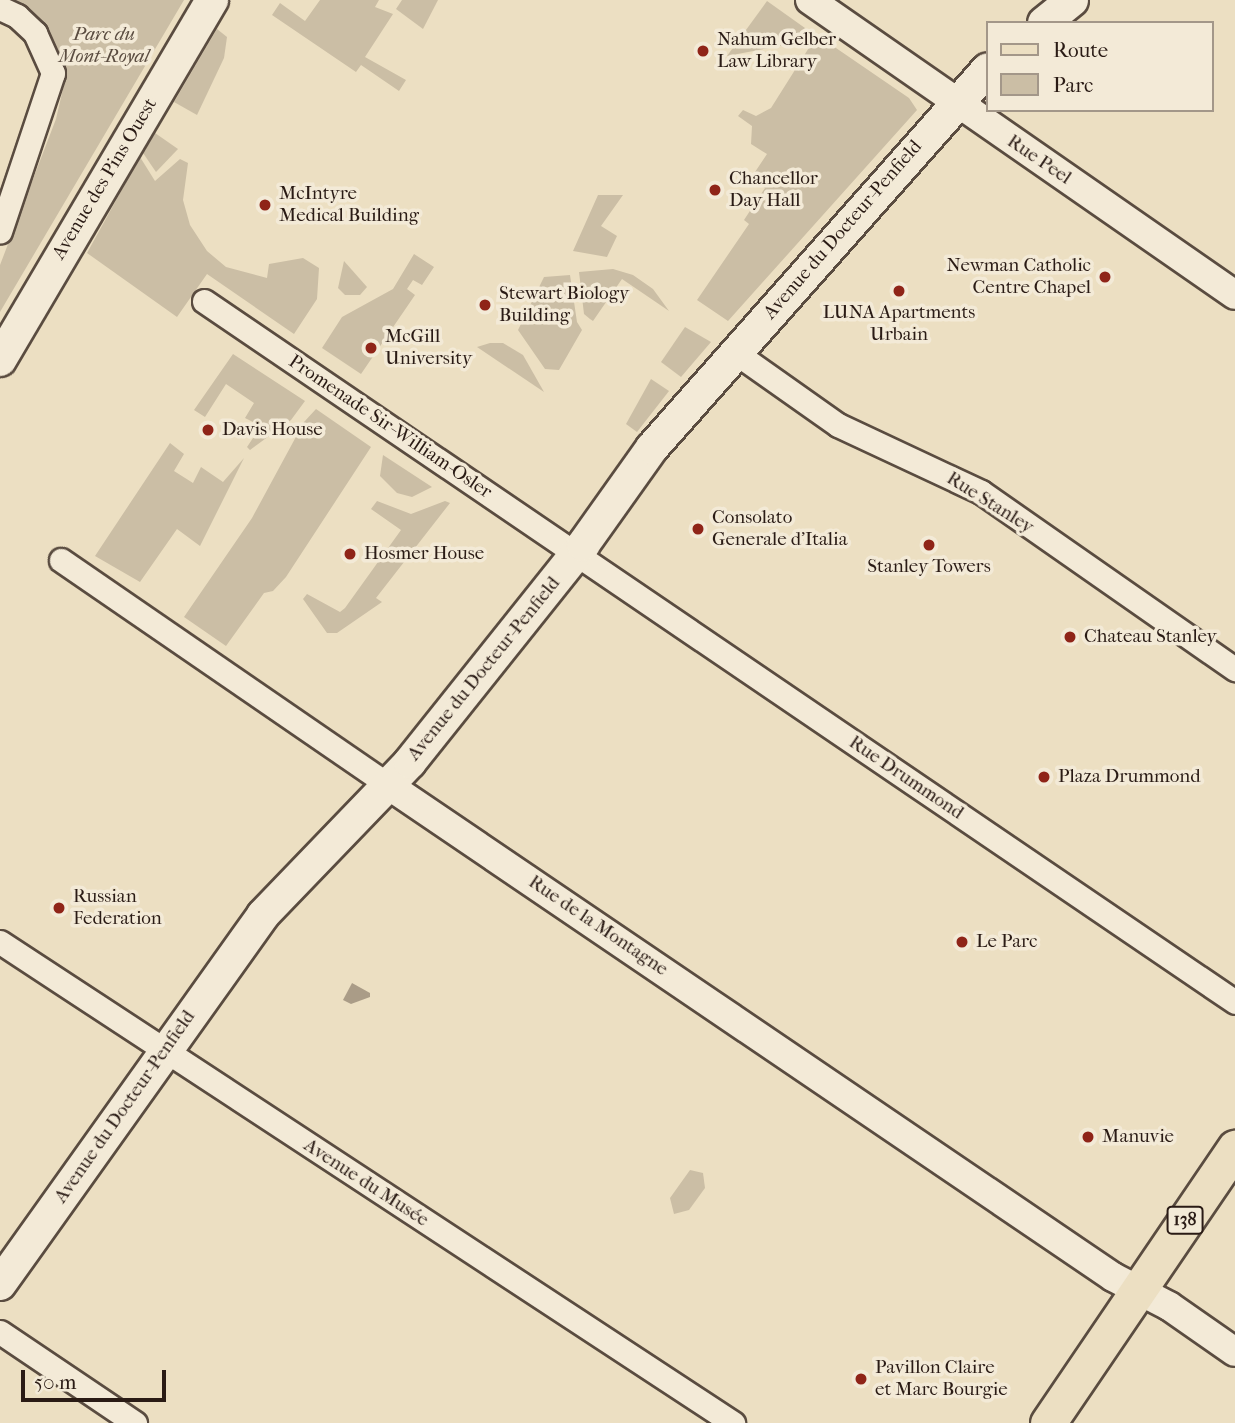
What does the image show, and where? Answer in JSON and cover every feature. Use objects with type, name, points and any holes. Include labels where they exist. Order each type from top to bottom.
[{"type":"main road","name":"Avenue des Pins Ouest","points":[[1,355],[212,0]]},
{"type":"main road","points":[[1046,21],[1072,0]]},
{"type":"main road","name":"Avenue du Docteur-Penfield","points":[[0,1284],[268,909],[388,785],[576,554],[652,448],[955,102],[986,71]]},
{"type":"main road","name":"138","points":[[1048,1423],[1235,1148]]},
{"type":"street","name":"Rue Peel","points":[[810,0],[1235,295]]},
{"type":"street","points":[[0,8],[17,16],[35,33],[53,73],[0,231]]},
{"type":"street","name":"Promenade Sir-William-Osler","points":[[204,301],[576,554]]},
{"type":"street","name":"Rue Stanley","points":[[736,353],[838,425],[981,492],[1235,669]]},
{"type":"street","name":"Rue Drummond","points":[[576,554],[1235,1002]]},
{"type":"street","name":"Rue de la Montagne","points":[[61,560],[1136,1292],[1169,1306],[1235,1352]]},
{"type":"street","name":"Avenue du Musée","points":[[0,942],[733,1423]]},
{"type":"street","name":"Rue de la Montagne","points":[[1136,1292],[1161,1319],[1235,1370]]},
{"type":"street","points":[[0,1332],[135,1423]]},
{"type":"green space","name":"Parc du Mont-Royal","points":[[13,0],[184,0],[0,312],[0,265],[56,119],[66,76],[41,24]]},
{"type":"green space","points":[[320,0],[379,0],[375,7],[393,14],[365,57],[406,80],[399,91],[361,65],[356,72],[272,15],[280,3],[305,21]]},
{"type":"green space","points":[[402,0],[438,0],[423,29],[396,9]]},
{"type":"green space","points":[[767,1],[805,28],[785,45],[727,56]]},
{"type":"green space","points":[[217,29],[227,37],[224,58],[197,115],[174,102]]},
{"type":"green space","points":[[817,35],[909,98],[917,110],[728,321],[697,300],[749,224],[744,220],[765,188],[751,178],[767,154],[751,144],[752,126],[738,116],[743,110],[756,116],[771,108]]},
{"type":"green space","points":[[155,133],[178,149],[156,172],[143,153]]},
{"type":"green space","points":[[140,157],[155,181],[180,159],[188,163],[183,200],[190,225],[207,251],[226,267],[267,278],[269,264],[303,258],[319,268],[317,299],[294,334],[207,274],[177,317],[87,253]]},
{"type":"green space","points":[[598,195],[623,195],[601,226],[617,236],[607,257],[573,251]]},
{"type":"green space","points":[[414,254],[434,267],[422,285],[413,280],[407,289],[415,295],[361,374],[322,348],[342,317],[393,289]]},
{"type":"green space","points":[[344,261],[367,287],[360,295],[345,295],[338,288]]},
{"type":"green space","points":[[613,269],[633,275],[653,289],[669,311],[622,279],[593,321],[590,319],[584,314],[579,272]]},
{"type":"green space","points":[[570,275],[577,322],[582,330],[559,370],[545,369],[518,330],[544,277]]},
{"type":"green space","points":[[685,327],[711,342],[681,377],[661,362]]},
{"type":"green space","points":[[503,343],[523,355],[544,392],[477,347]]},
{"type":"green space","points":[[233,354],[305,401],[291,420],[250,450],[247,447],[261,426],[245,418],[254,403],[226,384],[205,417],[194,410]]},
{"type":"green space","points":[[651,379],[669,391],[637,432],[626,424]]},
{"type":"green space","points":[[316,409],[371,447],[286,577],[273,591],[264,593],[226,646],[184,617],[252,518],[304,422]]},
{"type":"green space","points":[[170,443],[184,454],[174,471],[193,483],[201,467],[223,482],[244,458],[200,546],[177,529],[140,582],[95,556]]},
{"type":"green space","points":[[383,455],[432,487],[412,497],[397,493],[380,476]]},
{"type":"green space","points":[[377,501],[411,514],[445,501],[450,503],[376,598],[382,602],[337,633],[327,633],[303,599],[307,594],[340,612],[345,608],[401,530],[371,509]]},
{"type":"green space","points":[[690,1170],[703,1173],[705,1188],[689,1210],[674,1214],[670,1198]]},
{"type":"shaded area","points":[[352,983],[370,993],[370,997],[351,1004],[343,1000]]},
{"type":"place","name":"Nahum Gelber Law Library","points":[[703,51]]},
{"type":"place","name":"Chancellor Day Hall","points":[[715,190]]},
{"type":"place","name":"McIntyre Medical Building","points":[[265,205]]},
{"type":"place","name":"Newman Catholic Centre Chapel","points":[[1105,277]]},
{"type":"place","name":"LUNA Apartments Urbain","points":[[899,291]]},
{"type":"place","name":"Stewart Biology Building","points":[[485,305]]},
{"type":"place","name":"McGill University","points":[[371,348]]},
{"type":"place","name":"Davis House","points":[[208,430]]},
{"type":"place","name":"Consolato Generale d'Italia","points":[[698,529]]},
{"type":"place","name":"Stanley Towers","points":[[929,545]]},
{"type":"place","name":"Hosmer House","points":[[350,554]]},
{"type":"place","name":"Chateau Stanley","points":[[1070,637]]},
{"type":"place","name":"Plaza Drummond","points":[[1044,777]]},
{"type":"place","name":"Russian Federation","points":[[59,908]]},
{"type":"place","name":"Le Parc","points":[[962,942]]},
{"type":"place","name":"Manuvie","points":[[1088,1137]]},
{"type":"place","name":"Pavillon Claire et Marc Bourgie","points":[[861,1379]]}]
